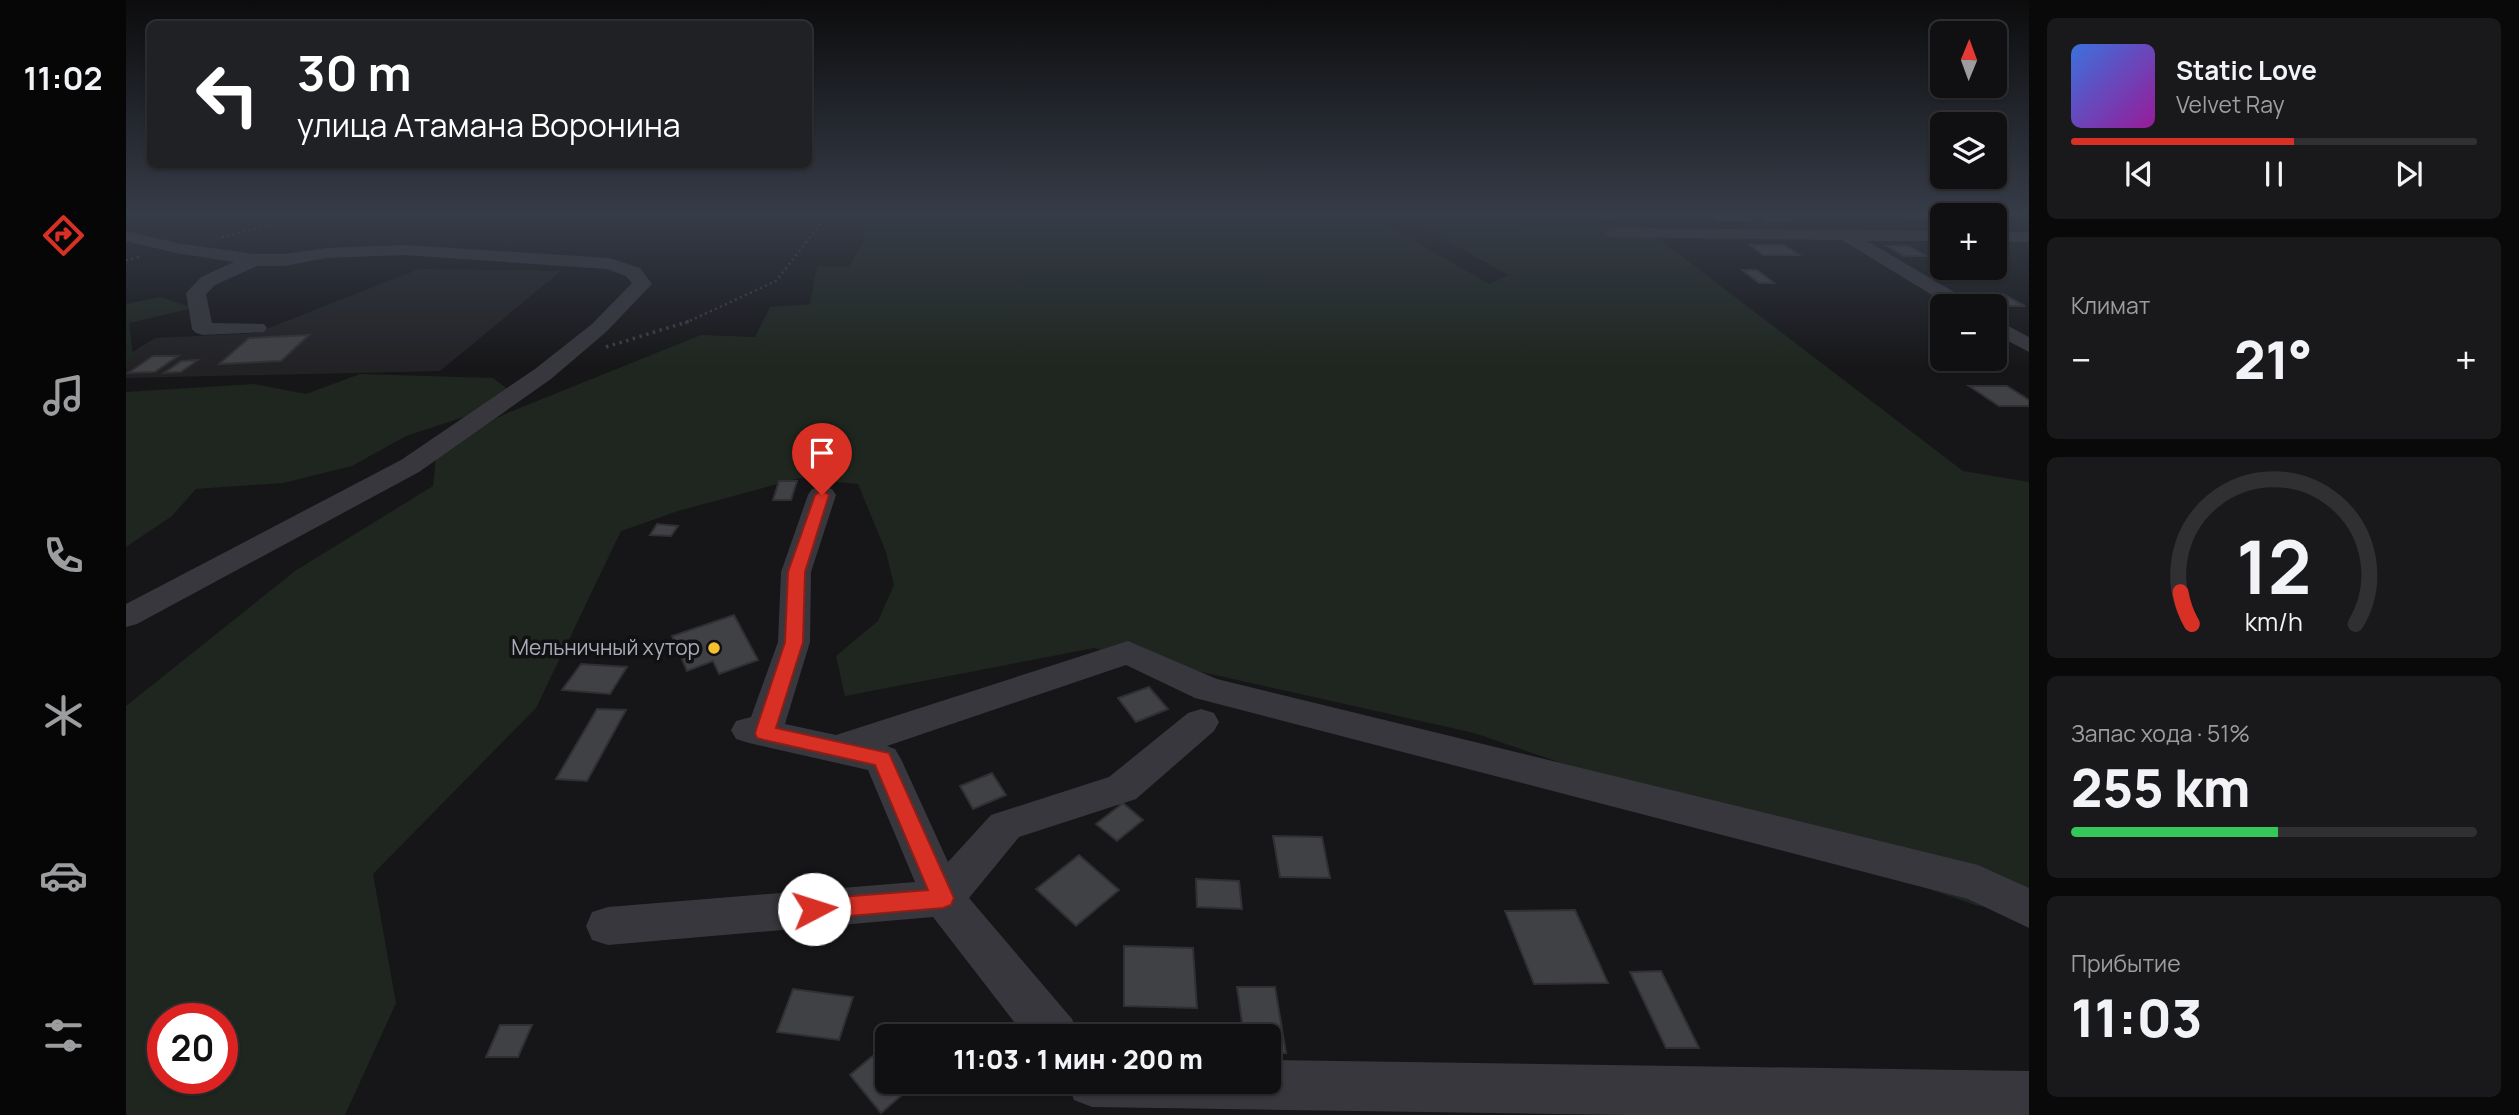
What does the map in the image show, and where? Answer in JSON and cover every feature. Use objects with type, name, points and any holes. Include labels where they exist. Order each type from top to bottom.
[{"type":"street","points":[[243,265],[208,281],[196,293],[203,329],[257,328]]},
{"type":"street","points":[[362,265],[392,267]]},
{"type":"street","points":[[126,617],[410,466],[565,356],[599,328],[642,284],[633,272],[612,265]]},
{"type":"street","points":[[1896,265],[1944,294]]},
{"type":"street","points":[[2007,332],[2029,346]]},
{"type":"street","points":[[822,495],[796,572],[794,642],[756,731],[882,759],[943,898],[1045,1024]]},
{"type":"street","points":[[837,749],[1128,652],[1207,689],[1978,883],[2029,909]]},
{"type":"street","points":[[607,926],[943,898],[1005,826],[1122,788],[1201,722]]},
{"type":"street","points":[[1261,1094],[1368,1101],[2029,1096]]},
{"type":"path","points":[[565,356],[609,347],[689,322],[776,281],[788,265]]},
{"type":"shaded area","points":[[1456,265],[1489,284],[1508,275],[1490,265],[1693,265],[1963,471],[2029,482],[2029,911],[1978,906],[1474,733],[1094,648],[845,696],[836,656],[878,621],[894,585],[886,552],[858,484],[800,478],[678,511],[621,531],[536,708],[373,874],[396,1003],[345,1115],[126,1115],[126,706],[295,571],[433,486],[437,448],[505,414],[701,335],[755,337],[770,307],[810,304],[817,266]]},
{"type":"shaded area","points":[[419,269],[561,271],[440,371],[126,378],[126,356],[155,338],[256,333]]},
{"type":"shaded area","points":[[160,297],[193,308],[129,323],[133,358],[126,365],[126,304]]},
{"type":"shaded area","points":[[360,374],[493,378],[514,394],[464,417],[406,436],[352,466],[283,483],[196,489],[172,516],[126,547],[126,392],[254,384],[306,394]]},
{"type":"building","points":[[1742,270],[1757,270],[1774,283],[1759,283]]},
{"type":"building","points":[[2007,296],[2025,306],[2007,306]]},
{"type":"building","points":[[309,335],[281,361],[219,364],[249,338]]},
{"type":"building","points":[[153,356],[178,356],[155,372],[128,373]]},
{"type":"building","points":[[198,360],[181,372],[164,373],[181,361]]},
{"type":"building","points":[[1969,386],[2007,386],[2029,400],[2029,406],[1999,406]]},
{"type":"building","points":[[779,481],[797,481],[791,500],[773,500]]},
{"type":"building","points":[[657,524],[678,526],[671,536],[650,535]]},
{"type":"building","name":"Мельничный хутор","points":[[734,615],[758,660],[719,674],[713,661],[687,671],[672,636]]},
{"type":"building","points":[[581,664],[627,667],[610,694],[562,690]]},
{"type":"building","points":[[1149,687],[1168,709],[1136,722],[1118,698]]},
{"type":"building","points":[[597,709],[626,710],[587,781],[556,779]]},
{"type":"building","points":[[992,773],[1006,795],[973,809],[960,786]]},
{"type":"building","points":[[1123,803],[1143,820],[1117,841],[1096,824]]},
{"type":"building","points":[[1273,836],[1322,837],[1330,878],[1280,877]]},
{"type":"building","points":[[1079,855],[1119,890],[1076,926],[1036,889]]},
{"type":"building","points":[[1196,879],[1239,881],[1242,909],[1197,907]]},
{"type":"building","points":[[1575,910],[1608,983],[1534,984],[1505,911]]},
{"type":"building","points":[[1124,946],[1193,948],[1197,1008],[1124,1006]]},
{"type":"building","points":[[1661,971],[1699,1048],[1666,1048],[1630,972]]},
{"type":"building","points":[[1237,987],[1275,987],[1286,1053],[1281,1053],[1281,1024],[1242,1024]]},
{"type":"building","points":[[793,989],[853,997],[839,1040],[777,1032]]},
{"type":"building","points":[[500,1025],[532,1025],[518,1057],[486,1057]]},
{"type":"building","points":[[875,1054],[875,1094],[903,1094],[881,1113],[850,1075]]},
{"type":"place","name":"Мельничный хутор","points":[[714,648]]},
{"type":"route","points":[[814,909],[943,898],[882,759],[764,733],[794,642],[796,572],[822,495]]}]
